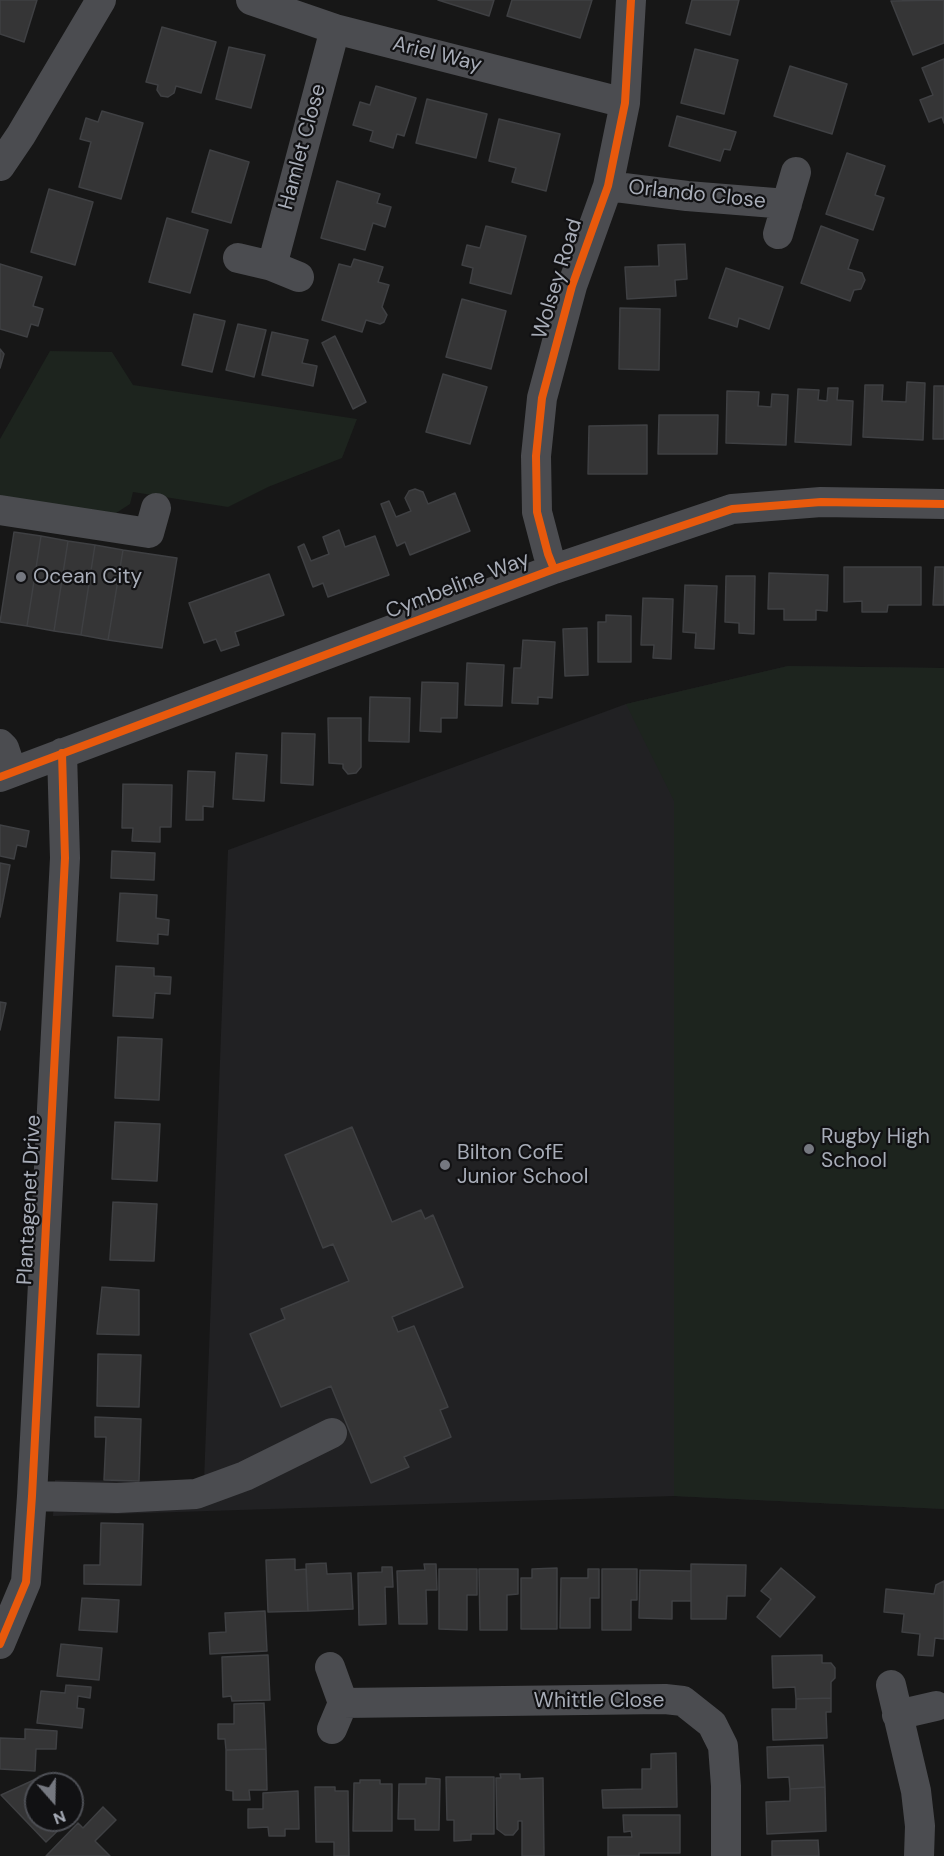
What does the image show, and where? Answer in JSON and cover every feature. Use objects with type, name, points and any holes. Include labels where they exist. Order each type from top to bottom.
[{"type":"street","points":[[0,166],[21,135],[101,0]]},
{"type":"street","name":"Ariel Way","points":[[251,0],[335,29],[625,103]]},
{"type":"street","name":"Wolsey Road","points":[[555,569],[548,554],[537,512],[536,456],[542,398],[572,286],[608,186],[625,103],[631,0]]},
{"type":"street","name":"Hamlet Close","points":[[272,266],[335,29]]},
{"type":"street","name":"Orlando Close","points":[[778,234],[796,172]]},
{"type":"street","name":"Orlando Close","points":[[608,186],[687,196],[787,204]]},
{"type":"street","points":[[238,258],[272,266],[299,277]]},
{"type":"street","name":"Cymbeline Way","points":[[6,775],[555,569],[732,509],[821,502],[944,504]]},
{"type":"street","points":[[0,510],[149,533],[156,508]]},
{"type":"street","points":[[0,744],[3,748],[6,775]]},
{"type":"street","name":"Plantagenet Drive","points":[[0,1644],[26,1582],[32,1496],[65,858],[62,753]]},
{"type":"street","points":[[32,1496],[117,1498],[196,1494],[245,1476],[332,1433]]},
{"type":"street","name":"Whittle Close","points":[[330,1667],[338,1716],[665,1699],[683,1701],[712,1724],[723,1746],[726,1786],[726,1856]]},
{"type":"street","points":[[891,1685],[916,1791],[920,1826],[919,1856]]},
{"type":"street","points":[[897,1715],[936,1707]]},
{"type":"shaded area","points":[[50,351],[112,352],[133,385],[357,419],[342,458],[268,487],[228,507],[133,492],[130,504],[110,517],[0,502],[0,439]]},
{"type":"shaded area","points":[[788,666],[944,668],[944,1509],[674,1496],[53,1516],[55,1480],[204,1481],[228,850],[626,704]]},
{"type":"shaded area","name":"Rugby High School","points":[[788,666],[944,668],[944,1509],[674,1496],[674,801],[626,704]]},
{"type":"building","points":[[0,0],[37,0],[24,42],[0,34]]},
{"type":"building","points":[[438,0],[494,0],[489,16]]},
{"type":"building","points":[[512,0],[592,0],[580,38],[507,16]]},
{"type":"building","points":[[692,0],[739,0],[730,35],[686,23]]},
{"type":"building","points":[[944,0],[944,43],[913,55],[891,1]]},
{"type":"building","points":[[162,27],[216,42],[201,93],[176,86],[174,93],[168,97],[161,96],[157,90],[158,85],[146,82]]},
{"type":"building","points":[[229,47],[265,55],[251,108],[216,99]]},
{"type":"building","points":[[695,49],[738,60],[724,114],[681,103]]},
{"type":"building","points":[[944,59],[944,123],[942,117],[929,122],[920,100],[933,95],[922,68]]},
{"type":"building","points":[[790,66],[847,84],[832,134],[774,116]]},
{"type":"building","points":[[376,86],[416,98],[404,136],[397,134],[393,148],[370,141],[373,131],[353,125],[360,102],[370,105]]},
{"type":"building","points":[[427,99],[487,114],[476,158],[416,143]]},
{"type":"building","points":[[102,111],[143,123],[121,199],[79,187],[91,142],[80,139],[86,118],[98,122]]},
{"type":"building","points":[[677,116],[736,132],[730,150],[724,149],[720,161],[669,146]]},
{"type":"building","points":[[499,119],[560,134],[546,191],[512,182],[516,168],[489,161]]},
{"type":"building","points":[[210,150],[249,162],[231,223],[192,212]]},
{"type":"building","points":[[847,153],[885,166],[875,195],[884,198],[873,230],[826,214]]},
{"type":"building","points":[[337,181],[380,194],[377,203],[391,207],[385,227],[373,223],[365,250],[321,238]]},
{"type":"building","points":[[49,189],[93,202],[75,265],[31,252]]},
{"type":"building","points":[[167,218],[208,230],[190,293],[149,282]]},
{"type":"building","points":[[486,226],[526,236],[511,294],[470,283],[473,268],[462,265],[467,245],[480,248]]},
{"type":"building","points":[[821,226],[858,240],[848,269],[862,273],[865,280],[861,289],[854,290],[850,301],[801,283]]},
{"type":"building","points":[[685,244],[687,279],[675,280],[676,296],[627,299],[625,267],[659,266],[658,245]]},
{"type":"building","points":[[354,259],[383,267],[378,282],[389,285],[382,307],[387,315],[384,322],[380,324],[366,320],[362,332],[322,320],[339,264],[351,267]]},
{"type":"building","points":[[0,264],[42,277],[33,306],[43,309],[38,326],[31,324],[27,337],[0,329]]},
{"type":"building","points":[[726,268],[783,287],[769,329],[739,318],[737,327],[709,318]]},
{"type":"building","points":[[462,299],[506,311],[491,369],[446,357]]},
{"type":"building","points":[[620,308],[660,309],[659,370],[619,369]]},
{"type":"building","points":[[194,314],[225,321],[212,372],[182,365]]},
{"type":"building","points":[[238,324],[266,330],[254,377],[226,370]]},
{"type":"building","points":[[272,332],[308,340],[302,363],[317,366],[313,386],[262,375]]},
{"type":"building","points":[[335,336],[366,402],[353,409],[322,343]]},
{"type":"building","points":[[0,349],[4,354],[0,368]]},
{"type":"building","points":[[443,374],[487,387],[470,444],[426,432]]},
{"type":"building","points":[[907,382],[925,383],[923,440],[863,437],[865,385],[883,385],[882,401],[906,402]]},
{"type":"building","points":[[934,386],[944,386],[944,439],[933,439]]},
{"type":"building","points":[[828,388],[838,388],[837,400],[853,401],[851,445],[795,442],[798,389],[819,390],[818,400],[827,401]]},
{"type":"building","points":[[727,391],[759,392],[758,406],[771,407],[772,394],[788,395],[786,445],[726,443]]},
{"type":"building","points":[[659,415],[718,415],[717,454],[658,454]]},
{"type":"building","points":[[647,425],[647,474],[588,474],[589,426]]},
{"type":"building","points":[[415,489],[423,492],[428,504],[455,493],[470,531],[410,555],[405,542],[397,546],[381,504],[389,501],[396,517],[411,511],[405,498],[409,491]]},
{"type":"building","points":[[339,530],[345,547],[375,536],[389,575],[328,597],[323,583],[313,587],[298,547],[304,544],[311,561],[329,554],[323,537]]},
{"type":"building","name":"Ocean City","points":[[14,532],[41,536],[27,626],[0,622]]},
{"type":"building","points":[[41,536],[68,541],[54,631],[27,626]]},
{"type":"building","points":[[68,541],[95,545],[81,635],[54,631]]},
{"type":"building","points":[[95,545],[123,550],[108,640],[81,635]]},
{"type":"building","points":[[123,550],[177,558],[162,648],[108,640]]},
{"type":"building","points":[[844,567],[921,567],[921,605],[888,605],[887,612],[862,612],[862,601],[844,602]]},
{"type":"building","points":[[935,567],[944,567],[944,605],[933,605]]},
{"type":"building","points":[[769,573],[828,575],[827,611],[816,610],[816,620],[784,620],[784,609],[768,609]]},
{"type":"building","points":[[269,574],[284,615],[235,632],[239,645],[221,651],[216,639],[204,643],[189,603]]},
{"type":"building","points":[[726,576],[755,576],[754,634],[739,633],[739,623],[725,622]]},
{"type":"building","points":[[685,585],[717,586],[714,649],[695,648],[696,633],[683,632]]},
{"type":"building","points":[[643,598],[673,599],[671,659],[653,658],[654,645],[641,645]]},
{"type":"building","points":[[606,615],[631,616],[631,662],[598,662],[598,622],[606,622]]},
{"type":"building","points":[[587,628],[588,675],[565,676],[563,629]]},
{"type":"building","points":[[523,640],[555,642],[552,698],[538,697],[538,704],[512,703],[514,668],[521,668]]},
{"type":"building","points":[[467,663],[504,665],[502,706],[465,705]]},
{"type":"building","points":[[422,682],[458,683],[457,718],[441,718],[441,732],[420,731]]},
{"type":"building","points":[[370,697],[410,698],[409,742],[369,741]]},
{"type":"building","points":[[328,718],[361,718],[361,767],[356,773],[348,774],[343,764],[329,763]]},
{"type":"building","points":[[282,733],[315,734],[313,785],[281,783]]},
{"type":"building","points":[[236,753],[267,755],[264,801],[233,799]]},
{"type":"building","points":[[188,771],[215,772],[213,807],[203,806],[203,820],[186,820]]},
{"type":"building","points":[[123,784],[172,785],[171,827],[160,827],[160,842],[132,841],[133,828],[122,828]]},
{"type":"building","points":[[0,825],[29,831],[26,847],[17,845],[14,859],[0,856]]},
{"type":"building","points":[[112,851],[155,853],[154,880],[111,878]]},
{"type":"building","points":[[0,863],[10,865],[0,917]]},
{"type":"building","points":[[120,893],[157,895],[156,918],[169,920],[168,935],[158,934],[158,944],[117,941]]},
{"type":"building","points":[[116,966],[154,968],[154,976],[171,977],[170,994],[155,993],[153,1018],[113,1016]]},
{"type":"building","points":[[0,1002],[6,1003],[0,1030]]},
{"type":"building","points":[[118,1037],[162,1039],[159,1100],[115,1098]]},
{"type":"building","points":[[115,1122],[160,1124],[157,1181],[112,1179]]},
{"type":"building","points":[[352,1127],[392,1222],[421,1210],[425,1219],[433,1215],[463,1287],[392,1317],[398,1332],[414,1326],[448,1407],[440,1410],[451,1437],[404,1457],[409,1467],[371,1483],[331,1386],[281,1407],[250,1334],[285,1319],[281,1309],[349,1281],[333,1244],[323,1248],[285,1155]]},
{"type":"building","points":[[113,1202],[157,1204],[154,1261],[110,1260]]},
{"type":"building","points":[[102,1287],[139,1290],[139,1335],[97,1334]]},
{"type":"building","points":[[98,1354],[141,1355],[139,1407],[97,1406]]},
{"type":"building","points":[[95,1417],[141,1419],[139,1481],[104,1480],[106,1437],[95,1437]]},
{"type":"building","points":[[101,1523],[143,1524],[141,1585],[84,1584],[84,1565],[100,1565]]},
{"type":"building","points":[[295,1559],[295,1570],[306,1569],[308,1611],[268,1612],[266,1560]]},
{"type":"building","points":[[326,1563],[327,1574],[351,1573],[353,1609],[308,1611],[306,1564]]},
{"type":"building","points":[[424,1564],[436,1564],[437,1590],[426,1590],[427,1624],[399,1624],[397,1571],[425,1570]]},
{"type":"building","points":[[691,1564],[746,1565],[745,1596],[727,1596],[726,1619],[691,1619]]},
{"type":"building","points":[[382,1567],[392,1567],[393,1587],[385,1587],[386,1624],[359,1625],[358,1573],[382,1572]]},
{"type":"building","points":[[557,1568],[557,1629],[521,1629],[521,1578],[532,1578],[532,1569]]},
{"type":"building","points":[[781,1568],[815,1597],[780,1637],[757,1617],[771,1599],[761,1591]]},
{"type":"building","points":[[439,1569],[477,1569],[477,1595],[467,1595],[467,1630],[439,1629]]},
{"type":"building","points":[[479,1569],[518,1569],[518,1594],[507,1595],[507,1630],[480,1630]]},
{"type":"building","points":[[588,1569],[599,1569],[599,1598],[590,1598],[590,1628],[560,1628],[561,1578],[588,1578]]},
{"type":"building","points":[[602,1569],[637,1569],[637,1600],[631,1600],[631,1630],[602,1630]]},
{"type":"building","points":[[640,1570],[691,1571],[691,1601],[672,1601],[672,1619],[639,1618]]},
{"type":"building","points":[[944,1581],[944,1639],[935,1638],[933,1656],[918,1655],[920,1634],[902,1632],[904,1614],[884,1612],[886,1589],[934,1594],[936,1585]]},
{"type":"building","points":[[82,1598],[119,1600],[117,1632],[79,1630]]},
{"type":"building","points":[[265,1611],[267,1651],[210,1654],[209,1633],[226,1632],[225,1613]]},
{"type":"building","points":[[61,1644],[102,1648],[99,1680],[57,1676]]},
{"type":"building","points":[[268,1655],[270,1700],[232,1701],[231,1696],[223,1697],[222,1657]]},
{"type":"building","points":[[822,1655],[822,1663],[831,1663],[835,1668],[835,1678],[831,1682],[831,1698],[796,1699],[795,1687],[773,1688],[772,1656]]},
{"type":"building","points":[[66,1685],[91,1687],[90,1698],[78,1696],[77,1708],[84,1709],[82,1728],[37,1723],[41,1691],[65,1693]]},
{"type":"building","points":[[831,1698],[831,1712],[826,1712],[827,1738],[773,1740],[772,1709],[796,1709],[796,1699]]},
{"type":"building","points":[[264,1703],[266,1749],[226,1750],[225,1739],[218,1739],[218,1724],[234,1724],[234,1704]]},
{"type":"building","points":[[25,1729],[57,1731],[56,1749],[36,1749],[35,1771],[0,1769],[0,1738],[25,1739]]},
{"type":"building","points":[[823,1745],[825,1787],[790,1789],[789,1777],[768,1778],[767,1747]]},
{"type":"building","points":[[266,1749],[267,1790],[249,1790],[250,1800],[233,1800],[233,1791],[226,1790],[226,1750]]},
{"type":"building","points":[[676,1753],[677,1807],[603,1808],[602,1790],[642,1789],[642,1769],[651,1769],[651,1754]]},
{"type":"building","points":[[500,1774],[520,1774],[520,1779],[543,1778],[544,1856],[522,1856],[522,1821],[518,1821],[518,1829],[513,1835],[505,1835],[497,1829],[496,1778],[501,1778]]},
{"type":"building","points":[[446,1777],[494,1777],[494,1834],[471,1834],[471,1840],[454,1841],[454,1820],[447,1820]]},
{"type":"building","points":[[426,1778],[440,1779],[439,1830],[415,1830],[415,1819],[398,1819],[399,1784],[426,1784]]},
{"type":"building","points":[[360,1780],[380,1780],[380,1784],[392,1784],[392,1831],[353,1831],[354,1783],[360,1783]]},
{"type":"building","points":[[24,1784],[24,1819],[1,1795]]},
{"type":"building","points":[[315,1787],[335,1787],[335,1791],[348,1791],[349,1856],[334,1856],[334,1842],[316,1842]]},
{"type":"building","points":[[825,1787],[826,1831],[767,1834],[766,1802],[790,1801],[790,1789]]},
{"type":"building","points":[[298,1791],[299,1829],[285,1829],[285,1836],[269,1836],[268,1827],[248,1828],[248,1809],[263,1809],[263,1793]]},
{"type":"building","points":[[103,1807],[116,1820],[95,1841],[110,1856],[46,1856],[69,1832],[84,1832],[84,1827]]},
{"type":"building","points":[[623,1815],[680,1815],[680,1853],[608,1856],[608,1837],[632,1837],[631,1831],[624,1832]]},
{"type":"building","points":[[36,1832],[56,1832],[46,1842]]},
{"type":"building","points":[[818,1840],[819,1856],[772,1856],[772,1841]]},
{"type":"cycle path","points":[[554,569],[537,512],[536,456],[542,398],[572,286],[608,186],[625,103],[631,0]]},
{"type":"cycle path","points":[[0,777],[554,569],[732,509],[821,502],[944,504]]},
{"type":"cycle path","points":[[0,1644],[26,1582],[32,1496],[65,858],[62,753]]},
{"type":"place","name":"Ocean City","points":[[21,577]]},
{"type":"place","name":"Rugby High School","points":[[809,1149]]},
{"type":"place","name":"Bilton CofE Junior School","points":[[445,1165]]}]
